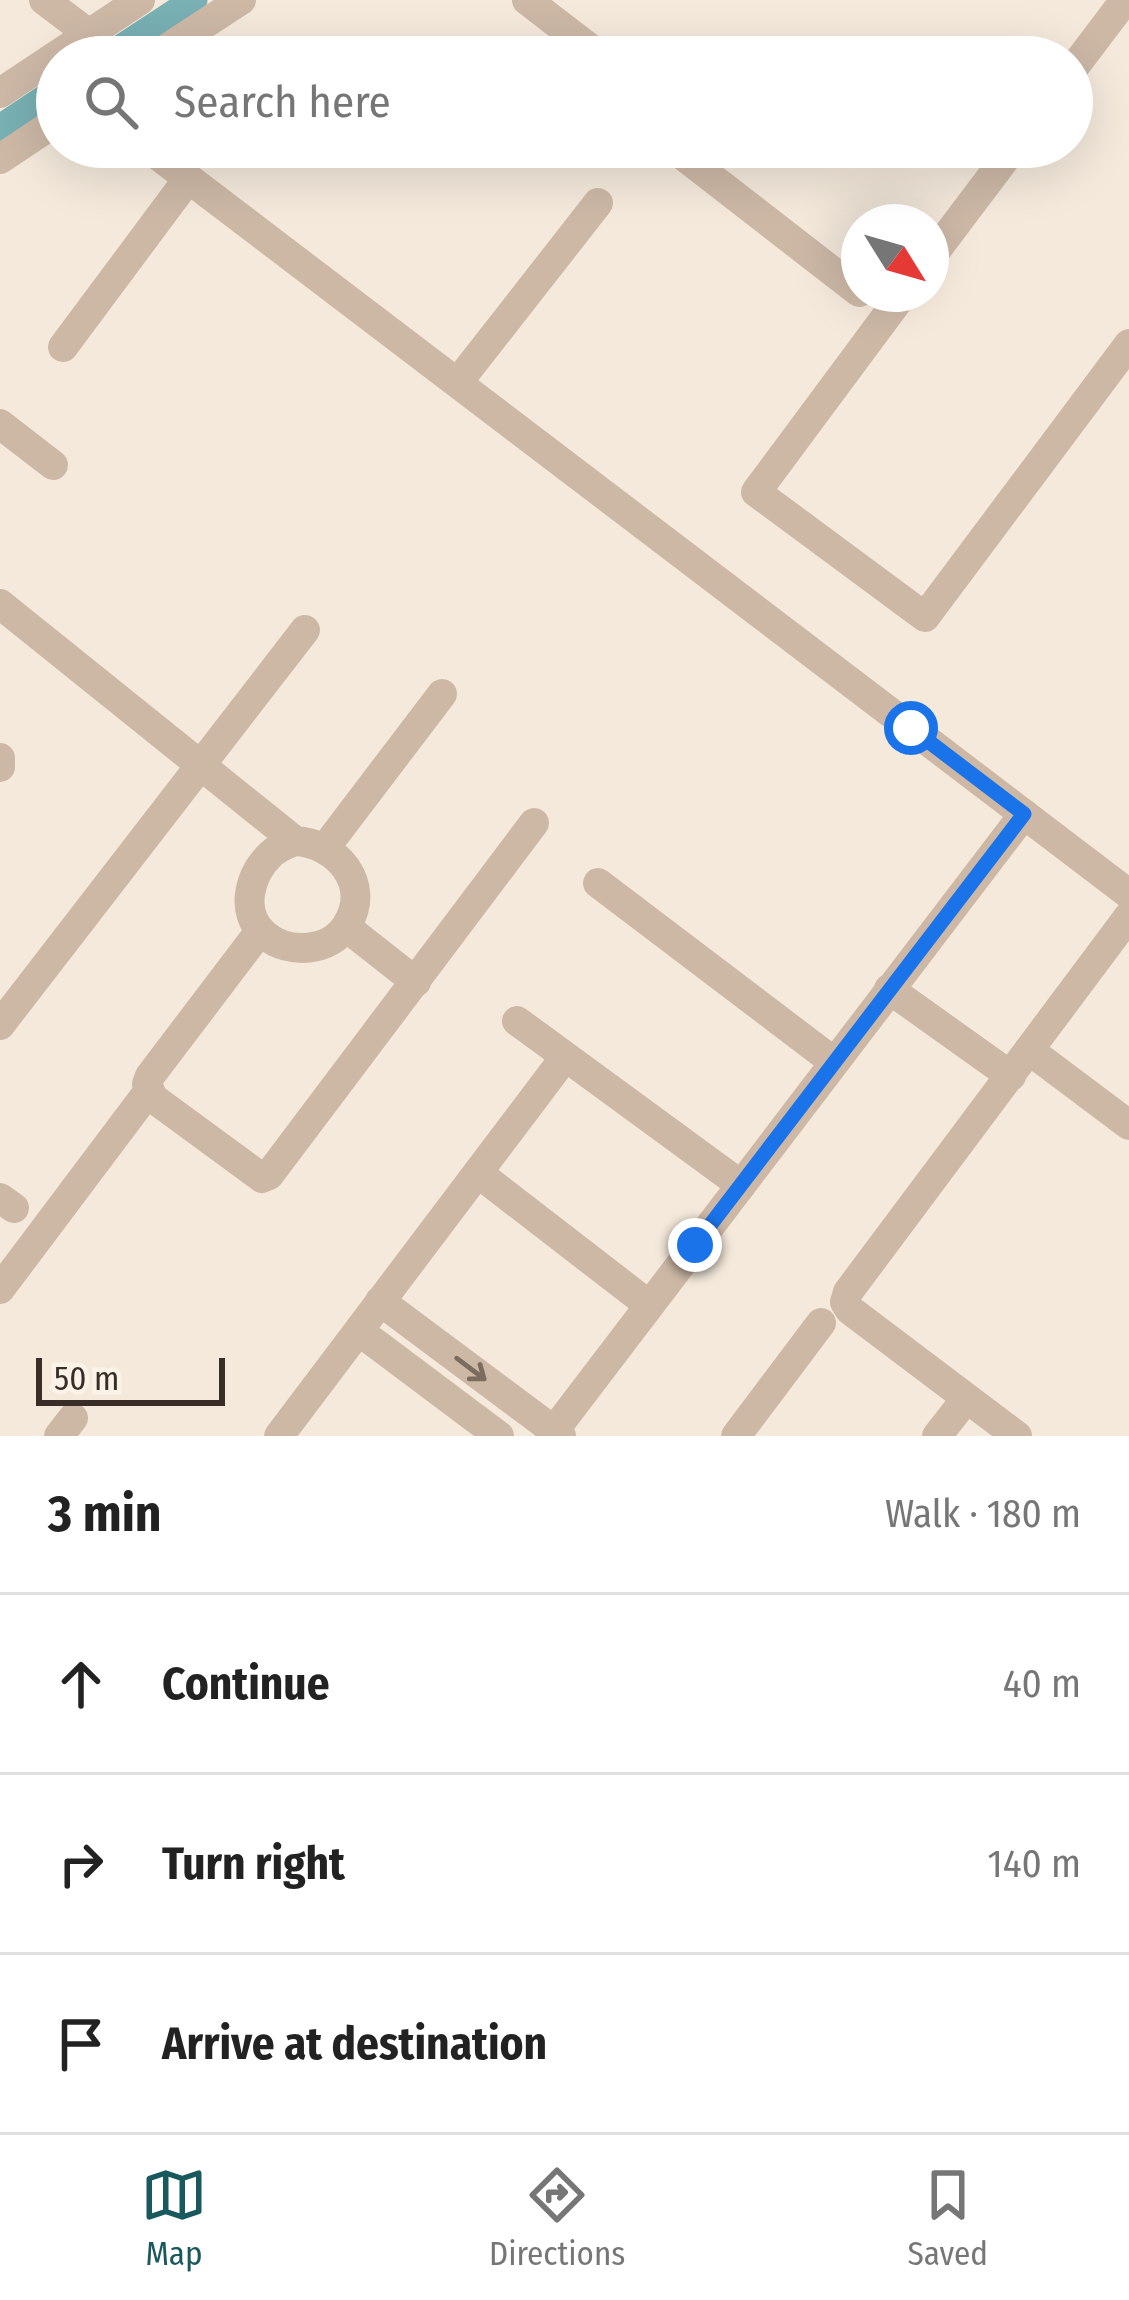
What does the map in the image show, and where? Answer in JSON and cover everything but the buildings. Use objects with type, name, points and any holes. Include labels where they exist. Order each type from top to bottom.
[{"type":"street","points":[[44,0],[89,34]]},
{"type":"street","points":[[86,36],[140,0]]},
{"type":"street","points":[[186,36],[241,0]]},
{"type":"street","points":[[527,0],[574,36]]},
{"type":"street","points":[[1075,36],[1102,0]]},
{"type":"street","points":[[1093,42],[1125,0]]},
{"type":"street","points":[[0,93],[36,69]]},
{"type":"street","points":[[0,159],[36,136]]},
{"type":"street","points":[[174,168],[1129,894]]},
{"type":"street","points":[[701,168],[841,271]]},
{"type":"street","points":[[948,204],[975,168]]},
{"type":"street","points":[[949,233],[998,168]]},
{"type":"street","points":[[64,347],[188,179]]},
{"type":"street","points":[[458,382],[598,203]]},
{"type":"street","points":[[867,312],[741,481],[938,627],[1129,376]]},
{"type":"street","points":[[925,616],[1129,344]]},
{"type":"street","points":[[0,424],[53,465]]},
{"type":"street","points":[[0,604],[200,764],[310,844],[341,860],[355,889],[346,927],[317,946],[288,948],[260,931],[250,914],[249,891],[257,872],[273,851],[310,844],[442,694]]},
{"type":"street","points":[[0,1025],[305,630]]},
{"type":"street","points":[[0,758],[0,767]]},
{"type":"street","points":[[380,1301],[555,1434],[1024,814]]},
{"type":"street","points":[[148,1092],[262,1178],[269,1175],[534,823]]},
{"type":"street","points":[[598,883],[834,1062]]},
{"type":"street","points":[[1018,1436],[844,1302],[1129,916]]},
{"type":"street","points":[[346,927],[416,982]]},
{"type":"street","points":[[0,1289],[148,1092],[150,1076],[260,931]]},
{"type":"street","points":[[889,989],[1011,1076]]},
{"type":"street","points":[[517,1021],[741,1184]]},
{"type":"street","points":[[1030,1051],[1129,1125]]},
{"type":"street","points":[[279,1436],[566,1057]]},
{"type":"street","points":[[478,1173],[649,1305]]},
{"type":"street","points":[[736,1436],[821,1323]]},
{"type":"street","points":[[359,1331],[500,1436]]},
{"type":"street","points":[[937,1436],[966,1400]]},
{"type":"waterway","points":[[139,36],[194,0]]},
{"type":"waterway","points":[[0,128],[36,104]]},
{"type":"route","points":[[695,1245],[1024,814],[911,728]]}]
